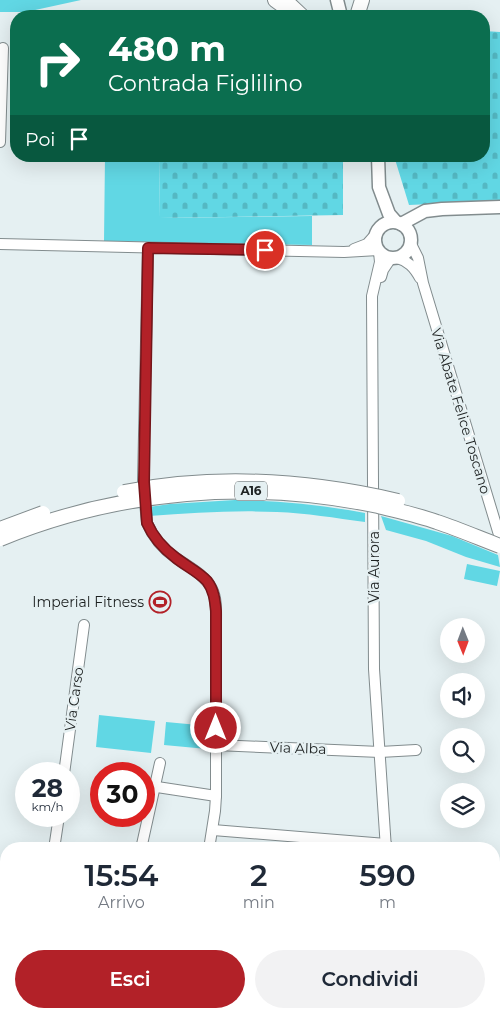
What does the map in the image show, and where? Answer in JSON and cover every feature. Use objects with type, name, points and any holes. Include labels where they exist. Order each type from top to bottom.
[{"type":"highway","points":[[275,0],[289,10]]},
{"type":"highway","name":"A16","points":[[0,529],[49,511],[127,492],[205,482],[244,482],[293,484],[362,493],[438,512],[500,537]]},
{"type":"highway","name":"A16","points":[[0,539],[52,520],[128,501],[187,494],[244,491],[283,492],[360,502],[435,521],[500,546]]},
{"type":"main road","points":[[378,162],[380,202],[383,218],[375,240],[379,251],[385,257],[394,258],[403,255],[408,250],[413,226],[417,220],[432,210]]},
{"type":"main road","points":[[379,187],[389,214],[398,223]]},
{"type":"main road","points":[[398,223],[425,211],[500,207]]},
{"type":"main road","points":[[378,231],[390,222],[398,223],[405,226],[410,239]]},
{"type":"street","points":[[288,0],[299,10]]},
{"type":"street","points":[[0,142],[3,48]]},
{"type":"street","points":[[344,252],[367,244],[378,231]]},
{"type":"street","name":"Via Abate Felice Toscano","points":[[410,239],[418,258],[423,283],[500,537]]},
{"type":"street","points":[[0,244],[344,252],[379,251]]},
{"type":"street","points":[[148,248],[144,474],[147,523],[161,545],[208,582],[215,598],[216,796],[210,842]]},
{"type":"street","points":[[364,251],[371,256],[379,267]]},
{"type":"street","name":"Via Aurora","points":[[379,251],[379,267],[372,296],[374,668],[386,842]]},
{"type":"street","name":"Via Abate Felice Toscano","points":[[394,258],[404,260],[413,267],[423,283]]},
{"type":"street","name":"Via Aurora","points":[[375,286],[383,270],[394,258]]},
{"type":"street","name":"Via Carso","points":[[66,762],[84,625]]},
{"type":"street","name":"Via Alba","points":[[216,745],[380,752],[416,750]]},
{"type":"street","points":[[155,773],[160,763]]},
{"type":"street","points":[[155,787],[216,796]]},
{"type":"street","points":[[55,842],[57,827]]},
{"type":"street","points":[[142,842],[144,827]]},
{"type":"street","points":[[213,830],[343,842]]},
{"type":"green space","points":[[0,0],[81,0],[35,10],[0,12]]},
{"type":"green space","points":[[490,31],[500,32],[500,201],[409,205],[396,162],[490,162]]},
{"type":"green space","points":[[105,162],[159,162],[160,218],[312,216],[312,245],[104,241]]},
{"type":"green space","points":[[159,162],[343,162],[343,215],[160,218]]},
{"type":"green space","points":[[235,500],[268,501],[349,510],[365,513],[365,522],[299,513],[261,511],[149,516],[149,507]]},
{"type":"green space","points":[[381,516],[452,536],[498,555],[500,567],[466,557],[426,541],[386,530]]},
{"type":"green space","points":[[467,564],[500,571],[497,586],[464,579]]},
{"type":"green space","points":[[99,715],[155,721],[151,753],[96,747]]},
{"type":"green space","points":[[166,722],[209,726],[207,749],[164,745]]},
{"type":"place","name":"Imperial Fitness","points":[[160,602]]},
{"type":"route","points":[[216,728],[215,598],[208,582],[161,545],[147,523],[144,482],[148,248],[265,250]]}]
